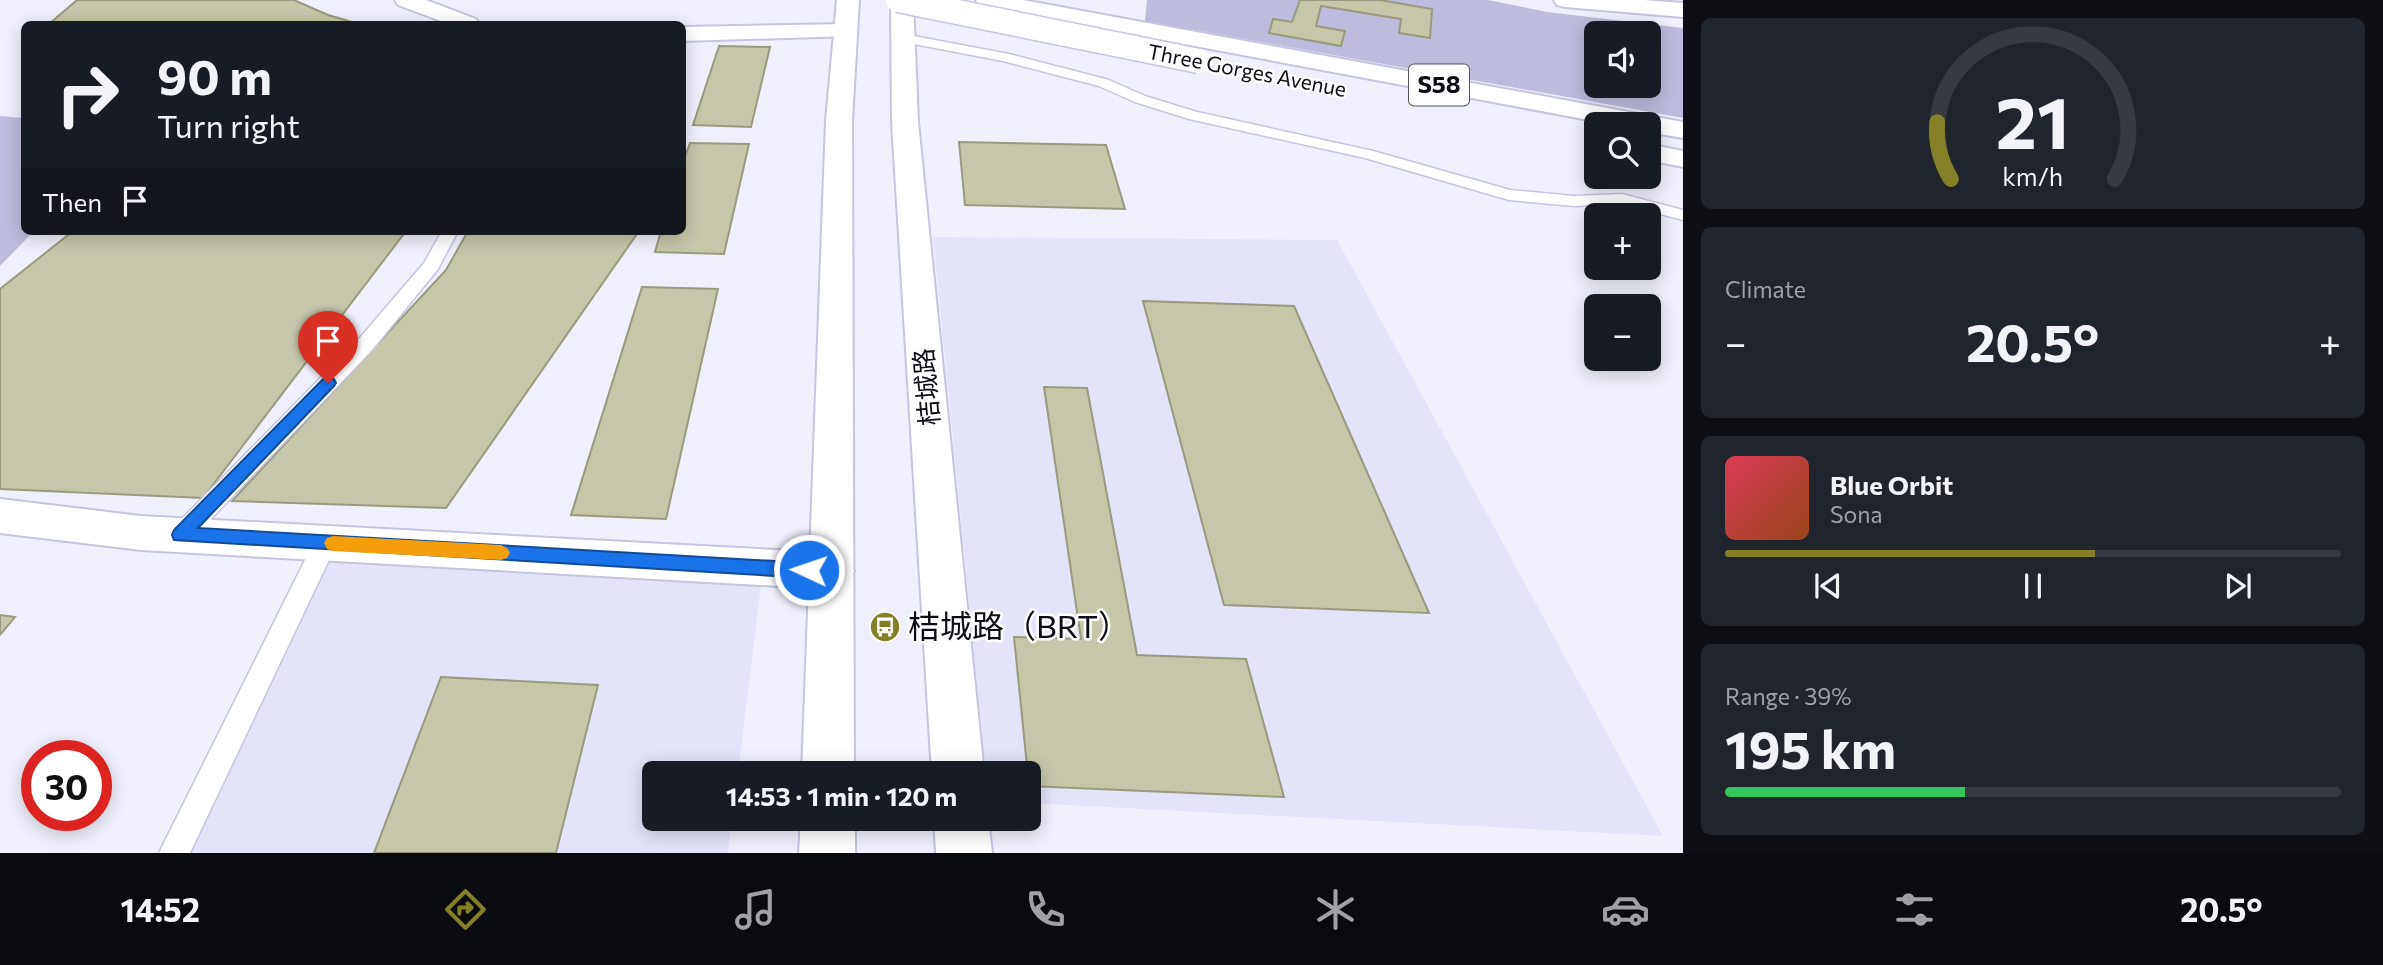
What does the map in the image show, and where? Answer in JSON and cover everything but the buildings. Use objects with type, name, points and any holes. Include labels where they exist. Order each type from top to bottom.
[{"type":"main road","points":[[406,0],[460,21]]},
{"type":"main road","name":"桔城路","points":[[900,0],[905,122],[957,761]]},
{"type":"main road","name":"Three Gorges Avenue","points":[[900,0],[1683,130]]},
{"type":"main road","name":"Three Gorges Avenue","points":[[988,0],[1418,106]]},
{"type":"main road","points":[[1565,0],[1683,11]]},
{"type":"main road","points":[[686,34],[847,16],[839,121],[828,761]]},
{"type":"main road","points":[[1661,155],[1683,159]]},
{"type":"main road","points":[[0,516],[181,535],[832,571]]},
{"type":"main road","points":[[827,853],[828,831]]},
{"type":"main road","points":[[962,831],[964,853]]},
{"type":"lane","points":[[903,38],[1004,57],[1104,83],[1140,99],[1194,116],[1368,155],[1509,195],[1574,201],[1622,199],[1683,215]]},
{"type":"lane","points":[[181,535],[365,345],[432,265],[448,235]]},
{"type":"lane","points":[[174,853],[326,543]]},
{"type":"shaded area","points":[[1147,0],[1488,0],[1547,12],[1624,21],[1584,21],[1584,98],[1661,98],[1661,25],[1683,28],[1683,118],[1145,21]]},
{"type":"shaded area","points":[[0,116],[21,118],[21,235],[30,235],[0,266]]},
{"type":"shaded area","points":[[933,237],[1337,240],[1663,836],[1041,804],[1041,761],[985,761]]},
{"type":"shaded area","points":[[325,543],[763,568],[739,761],[642,761],[642,831],[731,831],[728,853],[183,853]]},
{"type":"slow traffic","points":[[333,543],[501,553]]},
{"type":"place","name":"桔城路（BRT）","points":[[885,627]]},
{"type":"route","points":[[328,383],[181,535],[809,570]]}]
